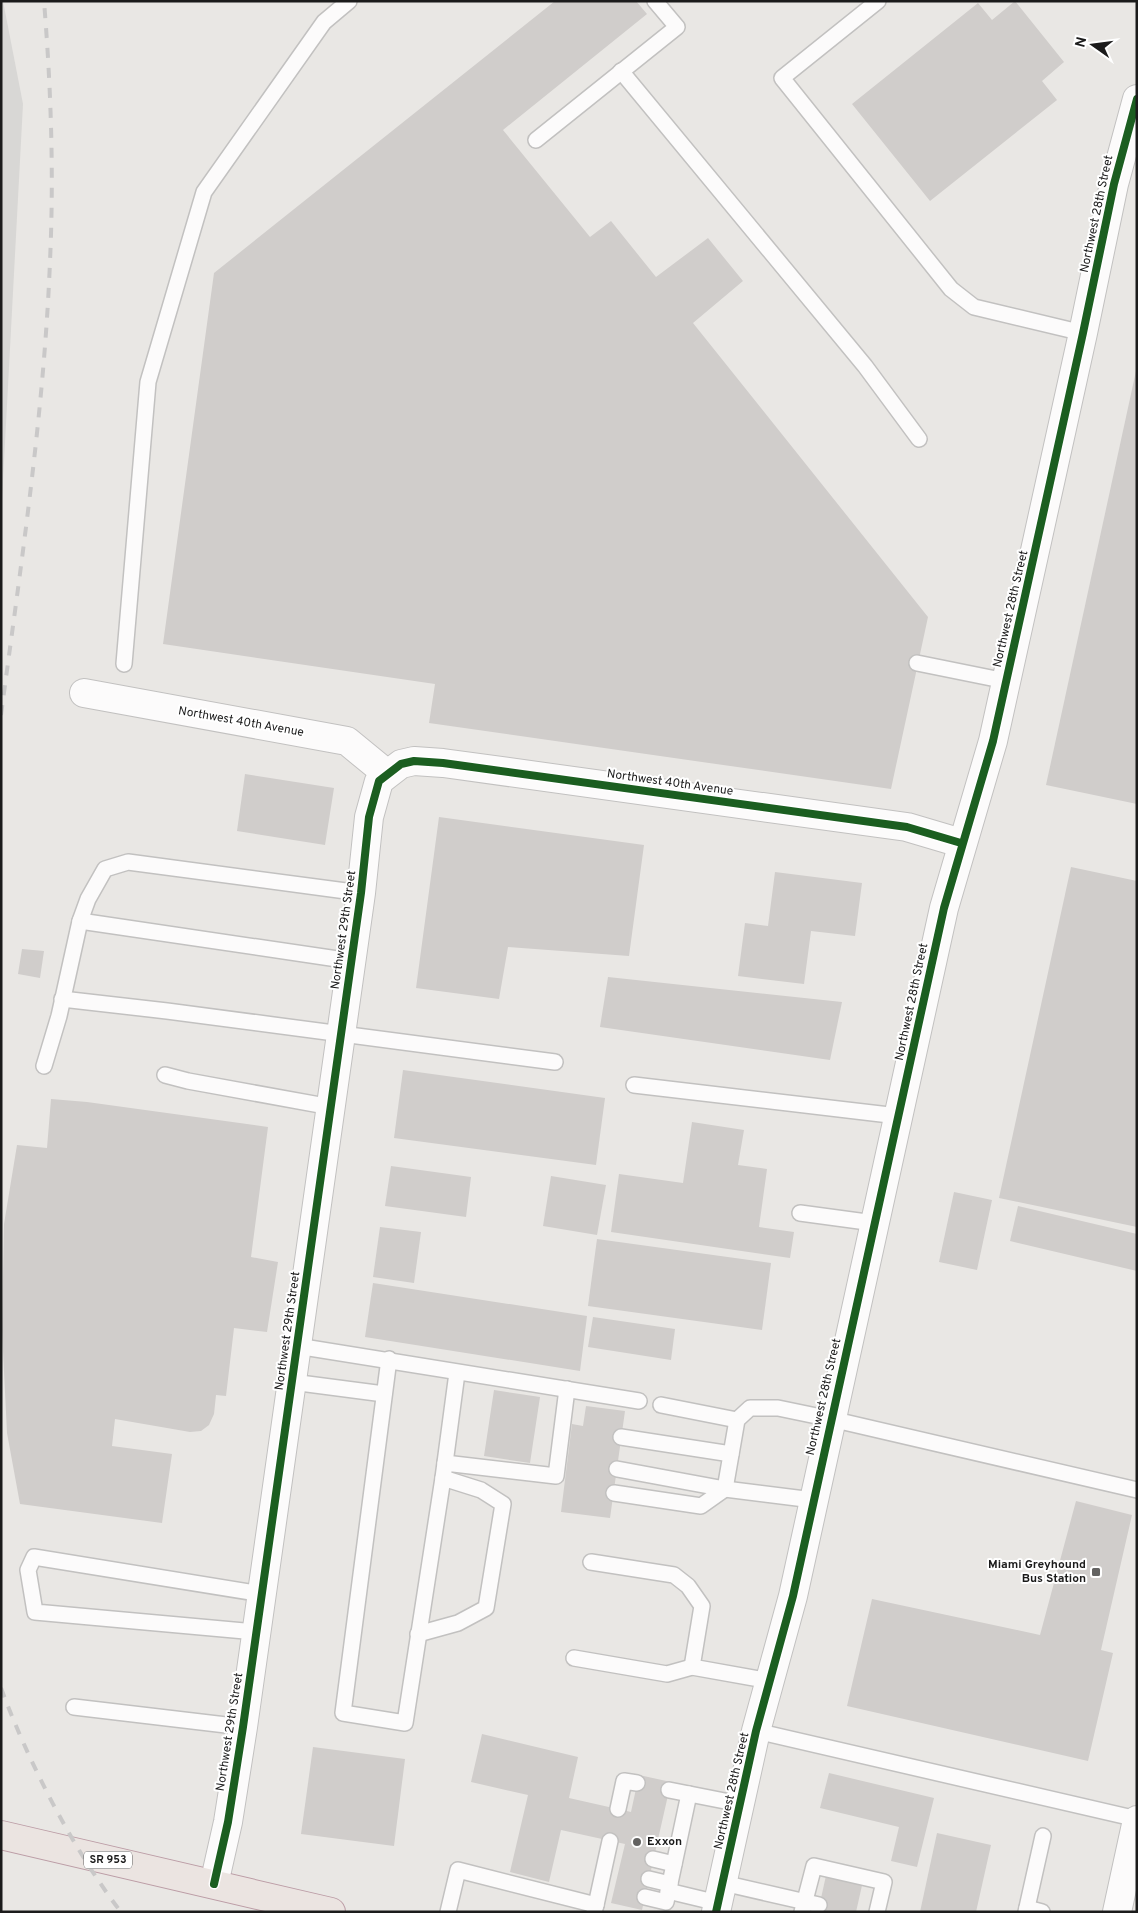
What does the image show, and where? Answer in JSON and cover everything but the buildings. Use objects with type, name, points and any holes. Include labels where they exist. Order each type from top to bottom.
[{"type":"highway","name":"SR 953","points":[[1,1835],[331,1912]]},
{"type":"street","name":"Northwest 28th Street","points":[[719,1899],[756,1731],[793,1596],[944,908],[961,844],[993,742],[1114,184],[1137,99]]},
{"type":"street","name":"Northwest 40th Avenue","points":[[84,693],[347,741],[383,777],[401,764],[414,760],[443,763],[907,827],[961,844]]},
{"type":"street","name":"Northwest 29th Street","points":[[214,1884],[228,1822],[243,1727],[361,893],[369,817],[383,777]]},
{"type":"street","points":[[1116,1912],[1137,1819]]},
{"type":"lane","points":[[124,664],[148,382],[204,192],[324,22],[349,1]]},
{"type":"lane","points":[[536,140],[677,27],[655,1]]},
{"type":"lane","points":[[878,1],[782,78],[951,289],[974,307],[1083,334]]},
{"type":"lane","points":[[622,71],[865,366],[920,439]]},
{"type":"lane","points":[[917,664],[1006,681]]},
{"type":"lane","points":[[44,1066],[80,921],[88,899],[105,869],[128,862],[361,893]]},
{"type":"lane","points":[[80,921],[351,961]]},
{"type":"lane","points":[[62,999],[555,1062]]},
{"type":"lane","points":[[166,1075],[188,1081],[330,1107]]},
{"type":"lane","points":[[634,1085],[898,1116]]},
{"type":"lane","points":[[800,1213],[874,1223]]},
{"type":"lane","points":[[297,1346],[389,1359],[457,1373],[638,1401]]},
{"type":"lane","points":[[389,1359],[343,1713],[405,1723],[444,1471],[457,1373]]},
{"type":"lane","points":[[292,1382],[384,1394]]},
{"type":"lane","points":[[444,1471],[561,1471],[566,1430],[567,1389]]},
{"type":"lane","points":[[661,1405],[737,1420]]},
{"type":"lane","points":[[614,1492],[702,1506],[725,1489],[737,1420],[750,1408],[778,1408],[831,1419],[1137,1490]]},
{"type":"lane","points":[[621,1437],[731,1454]]},
{"type":"lane","points":[[617,1469],[725,1489],[813,1500]]},
{"type":"lane","points":[[418,1634],[458,1623],[486,1608],[503,1504],[444,1471]]},
{"type":"lane","points":[[256,1632],[35,1612],[28,1570],[34,1557],[262,1594]]},
{"type":"lane","points":[[591,1562],[674,1575],[688,1586],[702,1606],[692,1666]]},
{"type":"lane","points":[[574,1658],[667,1674],[692,1666],[770,1681]]},
{"type":"lane","points":[[74,1707],[243,1727]]},
{"type":"lane","points":[[756,1731],[1137,1819]]},
{"type":"lane","points":[[618,1809],[624,1780],[637,1783]]},
{"type":"lane","points":[[668,1790],[740,1804]]},
{"type":"lane","points":[[645,1897],[666,1902],[689,1794]]},
{"type":"lane","points":[[1042,1912],[1026,1910],[1044,1836]]},
{"type":"lane","points":[[448,1912],[458,1870],[595,1908],[607,1889],[614,1848]]},
{"type":"lane","points":[[653,1859],[674,1864]]},
{"type":"lane","points":[[649,1879],[669,1887],[719,1899],[809,1906],[814,1866],[884,1882],[877,1912]]},
{"type":"shaded area","points":[[1,1],[3,1],[23,104],[1,518]]},
{"type":"railway","points":[[1,715],[31,488],[47,318],[52,163],[44,1]]},
{"type":"railway","points":[[1,1688],[24,1745],[53,1804],[86,1861],[121,1912]]},
{"type":"cycle path","points":[[716,1912],[756,1731],[793,1596],[944,908],[993,741],[1114,184],[1137,99]]},
{"type":"cycle path","points":[[214,1884],[228,1822],[243,1727],[361,893],[369,817],[379,781],[401,764],[414,761],[443,763],[907,827],[961,843]]},
{"type":"place","name":"Miami Greyhound Bus Station","points":[[1096,1572]]},
{"type":"place","name":"Exxon","points":[[637,1842]]}]
